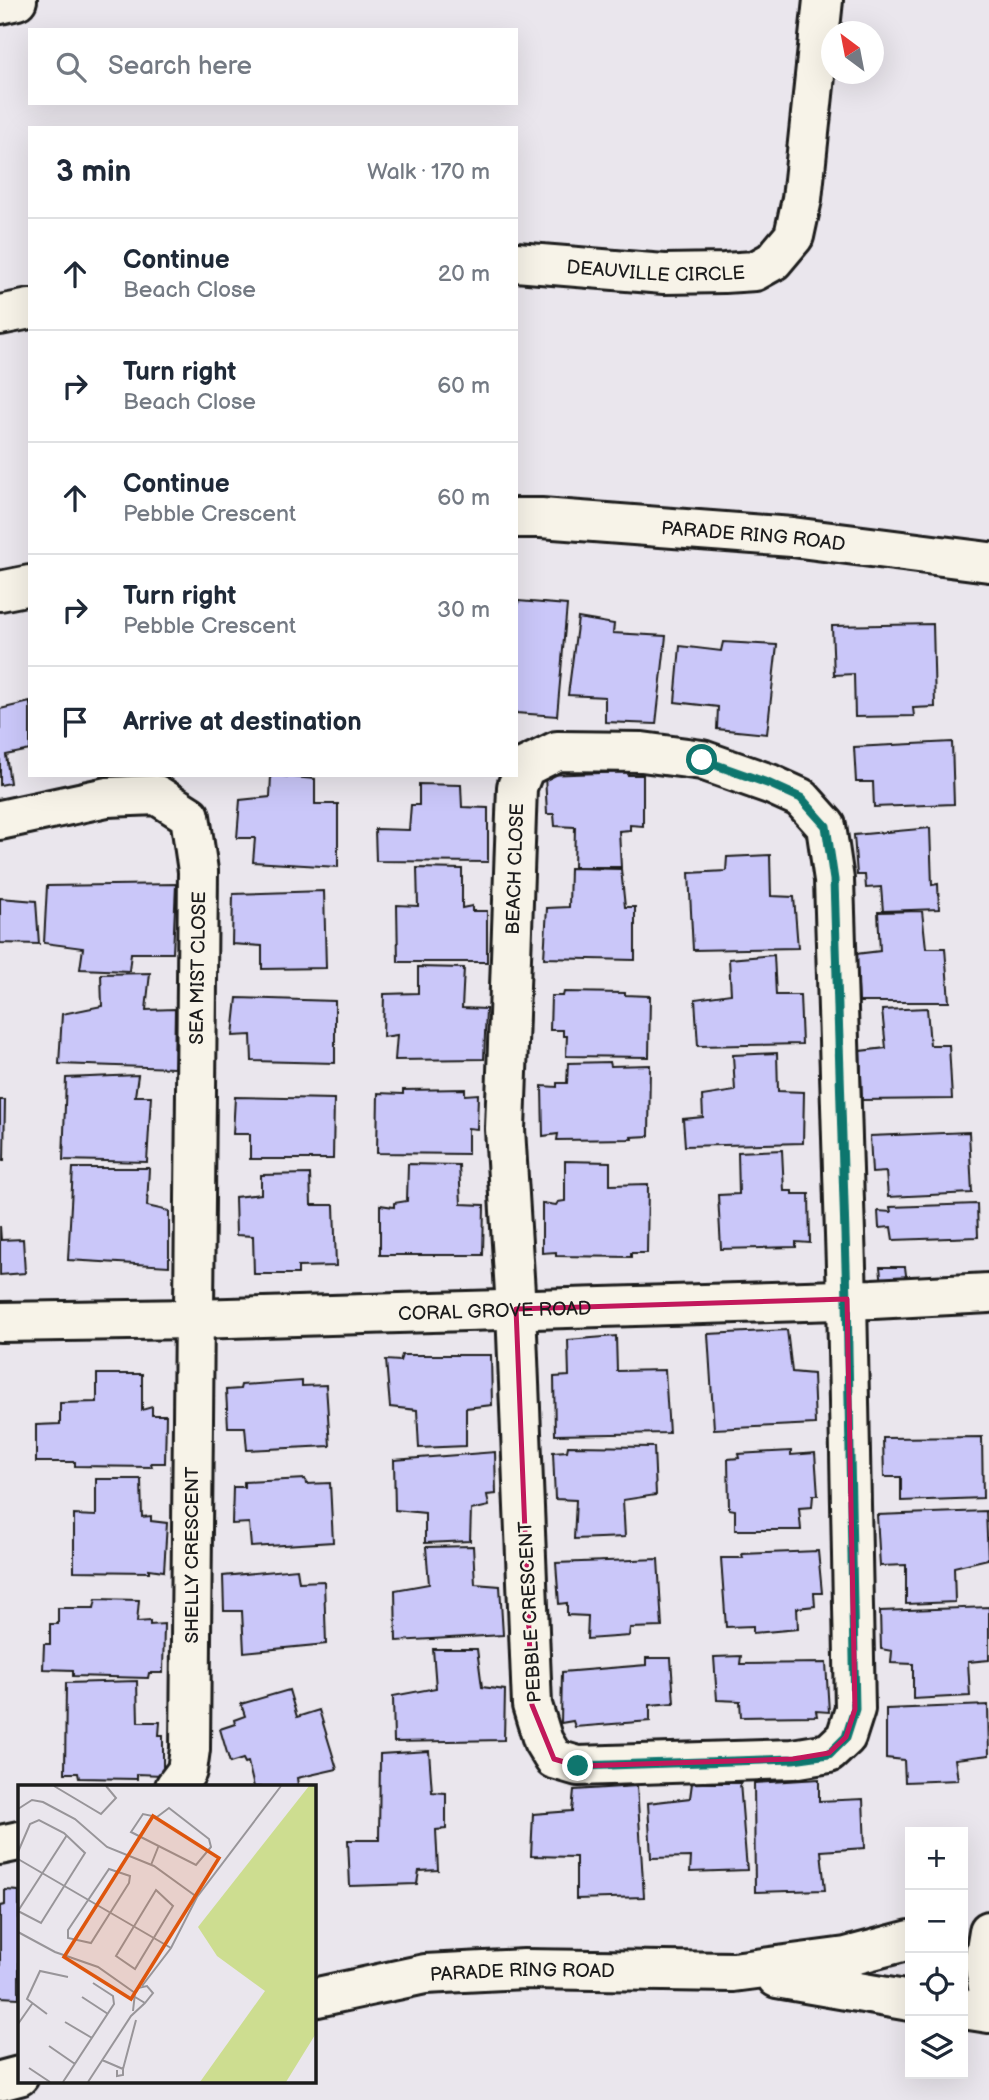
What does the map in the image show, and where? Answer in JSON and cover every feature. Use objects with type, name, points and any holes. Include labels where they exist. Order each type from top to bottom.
[{"type":"street","points":[[0,4],[17,0]]},
{"type":"street","name":"DEAUVILLE CIRCLE","points":[[518,262],[664,274],[755,271],[773,261],[794,236],[802,199],[823,0]]},
{"type":"street","points":[[0,315],[28,309]]},
{"type":"street","name":"PARADE RING ROAD","points":[[518,518],[792,537],[989,562]]},
{"type":"street","points":[[0,591],[28,584]]},
{"type":"street","name":"BEACH CLOSE","points":[[516,1309],[505,1129],[517,787],[525,767],[557,751],[642,752],[702,760],[801,798],[826,826],[834,880],[847,1299]]},
{"type":"street","name":"SEA MIST CLOSE","points":[[0,820],[107,797],[157,795],[190,816],[198,871],[193,1319]]},
{"type":"street","name":"CORAL GROVE ROAD","points":[[0,1322],[193,1319],[989,1293]]},
{"type":"street","name":"PEBBLE CRESCENT","points":[[516,1309],[531,1705],[543,1741],[554,1759],[578,1766],[591,1766],[793,1759],[829,1754],[846,1737],[855,1709],[847,1299]]},
{"type":"street","name":"SHELLY CRESCENT","points":[[177,1785],[187,1772],[190,1749],[193,1319]]},
{"type":"street","points":[[0,1845],[18,1841]]},
{"type":"street","points":[[968,1919],[989,1911]]},
{"type":"street","points":[[989,1931],[984,1961],[989,1993]]},
{"type":"street","name":"PARADE RING ROAD","points":[[315,1998],[425,1974],[524,1969],[733,1972],[846,1957],[905,1941]]},
{"type":"street","name":"PARADE RING ROAD","points":[[733,1972],[905,2000]]},
{"type":"street","points":[[968,2010],[989,2013]]},
{"type":"street","points":[[0,2081],[18,2076]]},
{"type":"highlighted area","points":[[847,1299],[855,1709],[846,1737],[829,1753],[793,1759],[578,1766],[554,1759],[532,1705],[516,1309]]},
{"type":"building","points":[[518,601],[567,605],[557,716],[518,713]]},
{"type":"building","points":[[578,618],[614,624],[613,633],[666,636],[656,724],[605,722],[605,697],[568,695]]},
{"type":"building","points":[[933,624],[935,707],[913,708],[914,716],[855,717],[854,674],[834,675],[832,626]]},
{"type":"building","points":[[723,642],[777,645],[767,734],[717,729],[718,707],[675,702],[680,646],[721,651]]},
{"type":"building","points":[[28,702],[28,750],[6,755],[10,783],[0,785],[0,709]]},
{"type":"building","points":[[952,742],[954,804],[874,807],[873,782],[856,782],[854,747]]},
{"type":"building","points":[[629,772],[628,775],[643,775],[643,826],[630,825],[630,830],[619,831],[621,867],[574,867],[575,827],[555,826],[554,814],[547,814],[545,775]]},
{"type":"building","points":[[271,777],[315,779],[315,804],[338,804],[338,867],[253,862],[255,838],[237,838],[240,800],[270,797]]},
{"type":"building","points":[[419,784],[461,785],[462,807],[488,808],[488,862],[376,861],[375,829],[409,830],[411,805],[419,805]]},
{"type":"building","points":[[930,828],[932,885],[938,884],[939,909],[883,911],[881,887],[866,888],[865,875],[857,875],[854,835]]},
{"type":"building","points":[[770,855],[771,896],[794,897],[798,948],[693,950],[689,873],[726,871],[727,857]]},
{"type":"building","points":[[417,868],[462,869],[462,908],[472,906],[472,911],[487,911],[487,962],[398,962],[397,905],[418,906]]},
{"type":"building","points":[[570,868],[621,869],[625,907],[635,907],[635,960],[544,958],[547,908],[569,907]]},
{"type":"building","points":[[176,884],[173,953],[131,953],[129,971],[80,969],[83,948],[44,943],[47,886]]},
{"type":"building","points":[[324,891],[326,968],[262,969],[262,946],[232,944],[233,894]]},
{"type":"building","points":[[0,898],[36,901],[39,944],[0,943]]},
{"type":"building","points":[[922,911],[926,948],[945,948],[949,1002],[859,1002],[856,954],[880,951],[878,912]]},
{"type":"building","points":[[774,955],[776,995],[800,995],[802,1044],[698,1046],[695,999],[731,994],[729,959]]},
{"type":"building","points":[[418,967],[464,968],[462,1008],[486,1009],[484,1059],[395,1060],[397,1035],[383,1037],[384,994],[418,993]]},
{"type":"building","points":[[150,973],[146,1010],[175,1009],[174,1068],[59,1064],[62,1014],[102,1006],[101,974]]},
{"type":"building","points":[[564,992],[650,996],[649,1057],[566,1056],[567,1036],[563,1036],[563,1030],[550,1030],[551,996],[563,996]]},
{"type":"building","points":[[237,998],[335,1001],[335,1063],[252,1061],[251,1035],[233,1036]]},
{"type":"building","points":[[927,1008],[930,1045],[949,1045],[952,1099],[862,1100],[860,1051],[886,1048],[882,1010]]},
{"type":"building","points":[[777,1053],[778,1091],[804,1092],[803,1143],[685,1146],[683,1119],[703,1117],[702,1096],[735,1091],[733,1055]]},
{"type":"building","points":[[610,1062],[611,1066],[650,1065],[649,1136],[631,1137],[632,1139],[557,1140],[558,1134],[543,1136],[542,1086],[557,1087],[557,1083],[567,1083],[568,1063]]},
{"type":"building","points":[[138,1075],[135,1096],[151,1096],[147,1162],[63,1160],[66,1078]]},
{"type":"building","points":[[465,1089],[465,1095],[478,1094],[477,1129],[468,1128],[468,1154],[377,1153],[378,1093],[403,1094],[403,1090]]},
{"type":"building","points":[[235,1097],[334,1099],[333,1159],[250,1159],[250,1134],[233,1134]]},
{"type":"building","points":[[0,1100],[5,1100],[4,1160],[0,1160]]},
{"type":"building","points":[[969,1132],[972,1193],[888,1197],[886,1172],[872,1173],[870,1136]]},
{"type":"building","points":[[782,1150],[784,1191],[809,1194],[810,1243],[796,1242],[796,1247],[721,1249],[718,1195],[739,1194],[738,1152]]},
{"type":"building","points":[[565,1161],[610,1162],[610,1185],[648,1184],[647,1253],[631,1253],[631,1257],[556,1256],[556,1252],[542,1253],[542,1203],[556,1205],[565,1201]]},
{"type":"building","points":[[408,1164],[459,1165],[461,1204],[484,1205],[483,1255],[380,1255],[380,1205],[394,1207],[394,1203],[407,1201]]},
{"type":"building","points":[[73,1168],[149,1168],[147,1206],[169,1211],[169,1266],[68,1260]]},
{"type":"building","points":[[310,1174],[311,1205],[334,1205],[336,1266],[298,1267],[298,1274],[254,1274],[253,1236],[236,1235],[235,1197],[261,1194],[261,1175]]},
{"type":"building","points":[[977,1204],[978,1237],[893,1240],[891,1227],[879,1228],[878,1211],[891,1212],[890,1207]]},
{"type":"building","points":[[0,1226],[1,1240],[23,1239],[25,1273],[0,1275]]},
{"type":"building","points":[[880,1267],[905,1267],[907,1282],[882,1284]]},
{"type":"building","points":[[787,1330],[792,1372],[813,1374],[815,1424],[714,1429],[708,1334]]},
{"type":"building","points":[[616,1336],[617,1371],[665,1370],[669,1433],[555,1435],[554,1377],[569,1376],[568,1340]]},
{"type":"building","points":[[402,1355],[491,1355],[492,1405],[466,1408],[466,1446],[419,1448],[417,1410],[390,1407],[386,1360],[400,1361]]},
{"type":"building","points":[[97,1374],[142,1374],[142,1410],[152,1407],[152,1415],[166,1415],[165,1463],[151,1463],[152,1467],[75,1466],[75,1462],[36,1462],[36,1425],[60,1424],[60,1403],[97,1402]]},
{"type":"building","points":[[302,1381],[302,1386],[326,1385],[330,1446],[247,1450],[245,1427],[228,1427],[226,1390],[240,1389],[241,1385]]},
{"type":"building","points":[[982,1437],[983,1498],[901,1501],[901,1477],[884,1477],[883,1438]]},
{"type":"building","points":[[568,1446],[654,1447],[656,1495],[623,1500],[625,1537],[574,1539],[576,1500],[555,1499],[553,1452],[567,1451]]},
{"type":"building","points":[[791,1451],[791,1455],[815,1453],[818,1495],[813,1495],[812,1507],[799,1508],[801,1530],[735,1530],[735,1510],[729,1509],[728,1459],[739,1458],[738,1454]]},
{"type":"building","points":[[495,1452],[496,1494],[487,1495],[489,1506],[471,1510],[470,1541],[425,1543],[425,1513],[395,1510],[394,1460]]},
{"type":"building","points":[[96,1479],[141,1479],[142,1517],[151,1516],[151,1521],[167,1523],[164,1571],[74,1571],[74,1515],[96,1516]]},
{"type":"building","points":[[305,1479],[306,1484],[330,1483],[333,1542],[251,1547],[249,1523],[232,1524],[233,1487],[244,1487],[244,1482]]},
{"type":"building","points":[[986,1511],[988,1559],[954,1567],[955,1602],[906,1604],[906,1565],[880,1566],[877,1515]]},
{"type":"building","points":[[473,1546],[475,1584],[500,1586],[503,1635],[396,1641],[395,1590],[429,1584],[426,1547]]},
{"type":"building","points":[[818,1551],[822,1593],[814,1593],[815,1606],[797,1608],[798,1629],[753,1633],[753,1626],[726,1627],[721,1558],[743,1558],[742,1554]]},
{"type":"building","points":[[658,1559],[662,1627],[630,1628],[629,1636],[587,1639],[588,1616],[567,1615],[567,1603],[559,1604],[556,1563]]},
{"type":"building","points":[[297,1569],[299,1582],[324,1581],[326,1644],[244,1652],[242,1611],[224,1611],[223,1576]]},
{"type":"building","points":[[96,1599],[139,1600],[137,1622],[164,1624],[163,1673],[149,1673],[148,1678],[73,1676],[73,1670],[43,1669],[44,1644],[50,1644],[50,1624],[58,1624],[58,1608],[94,1608]]},
{"type":"building","points":[[989,1607],[989,1660],[968,1662],[970,1696],[913,1699],[913,1664],[891,1663],[892,1651],[881,1649],[880,1611]]},
{"type":"building","points":[[433,1649],[477,1649],[482,1687],[505,1690],[504,1740],[394,1742],[393,1696],[436,1688]]},
{"type":"building","points":[[741,1656],[740,1664],[826,1663],[829,1712],[816,1711],[817,1716],[741,1717],[740,1701],[717,1700],[714,1657]]},
{"type":"building","points":[[646,1658],[671,1658],[674,1703],[650,1705],[650,1721],[575,1727],[573,1721],[561,1723],[562,1672],[646,1665]]},
{"type":"building","points":[[137,1681],[138,1722],[160,1722],[159,1735],[163,1735],[163,1775],[137,1774],[137,1779],[79,1778],[78,1773],[65,1773],[66,1683]]},
{"type":"building","points":[[289,1690],[297,1717],[319,1710],[337,1769],[297,1778],[298,1785],[254,1785],[248,1762],[245,1763],[243,1759],[230,1763],[220,1729],[235,1724],[234,1720],[245,1716],[241,1704]]},
{"type":"building","points":[[988,1705],[989,1755],[955,1759],[958,1780],[905,1782],[904,1760],[886,1758],[886,1709]]},
{"type":"building","points":[[429,1751],[432,1792],[446,1793],[446,1829],[436,1830],[438,1870],[419,1871],[417,1884],[350,1886],[348,1840],[379,1840],[380,1754]]},
{"type":"building","points":[[819,1779],[819,1801],[863,1799],[865,1848],[821,1851],[825,1890],[755,1892],[754,1783]]},
{"type":"building","points":[[692,1783],[740,1783],[747,1870],[690,1872],[691,1857],[651,1858],[648,1803],[690,1798]]},
{"type":"building","points":[[637,1786],[644,1897],[576,1899],[576,1857],[531,1856],[533,1814],[572,1811],[574,1790]]},
{"type":"building","points":[[5,1890],[18,1891],[18,1998],[0,1997],[0,1906],[5,1905]]},
{"type":"route","points":[[578,1766],[793,1759],[829,1754],[846,1737],[855,1709],[847,1299],[834,880],[826,826],[801,798],[702,760]]}]
